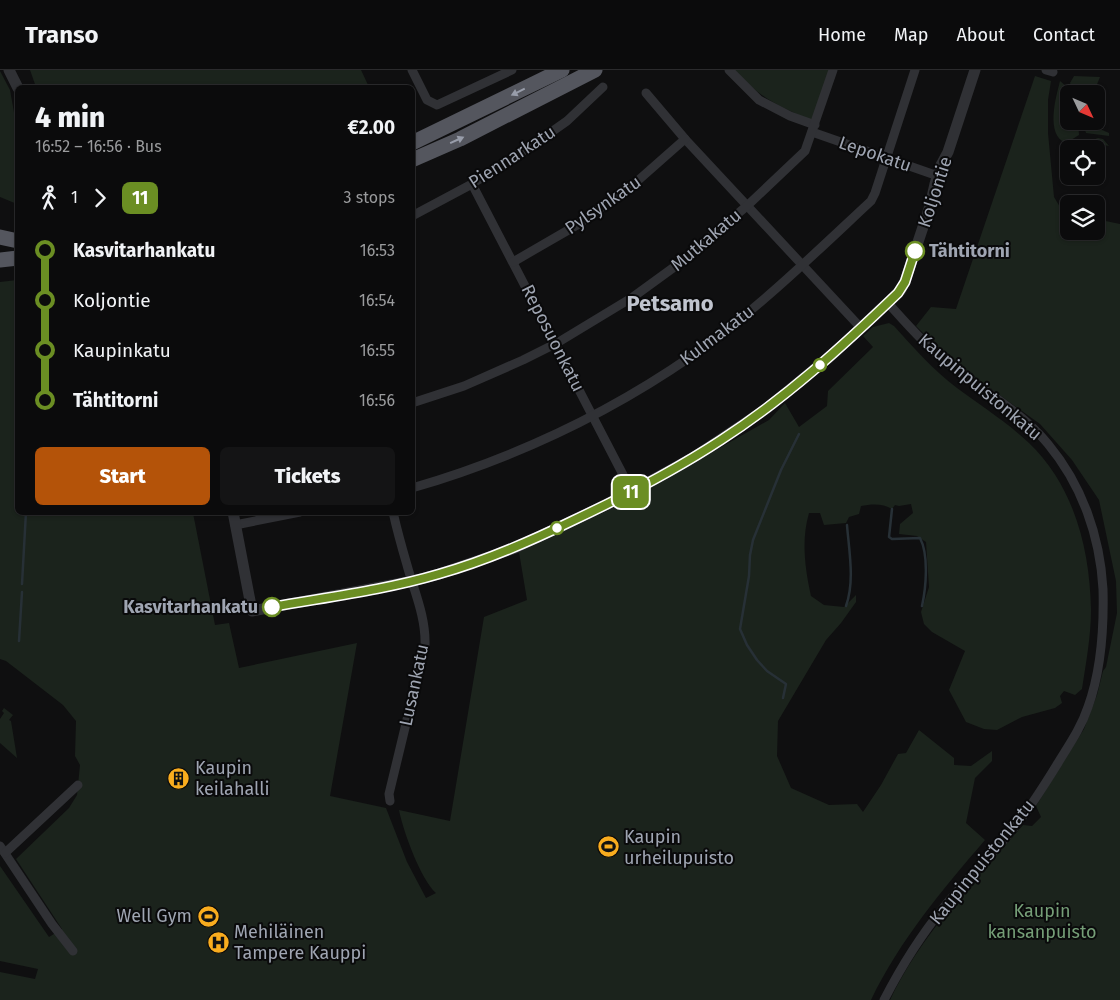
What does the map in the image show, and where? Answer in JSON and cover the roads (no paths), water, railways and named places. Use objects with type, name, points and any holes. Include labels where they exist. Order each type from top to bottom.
[{"type":"highway","points":[[415,142],[562,70]]},
{"type":"highway","points":[[415,159],[460,140],[595,70]]},
{"type":"highway","points":[[0,237],[15,241]]},
{"type":"highway","points":[[0,245],[15,242]]},
{"type":"street","points":[[8,70],[16,85]]},
{"type":"street","points":[[412,70],[427,100],[437,105],[512,70]]},
{"type":"street","name":"Lepokatu","points":[[729,70],[759,100],[790,116],[814,128],[938,176]]},
{"type":"street","name":"Mutkakatu","points":[[415,402],[464,386],[556,344],[610,312],[670,271],[698,249],[748,205],[805,150],[833,70]]},
{"type":"street","name":"Kulmakatu","points":[[415,487],[476,468],[558,433],[621,400],[693,355],[750,311],[871,201],[916,70]]},
{"type":"street","name":"Koljontie","points":[[235,525],[249,610],[413,581],[464,566],[515,548],[632,492],[686,463],[743,426],[790,390],[898,293],[905,282],[938,176],[948,152],[975,70]]},
{"type":"street","name":"Piennarkatu","points":[[415,214],[472,184],[567,121],[603,87]]},
{"type":"street","points":[[646,92],[686,139],[861,328]]},
{"type":"street","name":"Pylsynkatu","points":[[514,262],[576,226],[634,184],[686,139]]},
{"type":"street","name":"Reposuonkatu","points":[[472,184],[632,492]]},
{"type":"street","name":"Kaupinpuistonkatu","points":[[884,1000],[904,963],[935,918],[1020,820],[1074,738],[1084,719],[1092,696],[1103,616],[1102,576],[1091,525],[1085,503],[1065,467],[1035,430],[1020,416],[943,359],[888,303]]},
{"type":"street","points":[[233,515],[235,525],[285,515]]},
{"type":"street","name":"Lusankatu","points":[[390,801],[389,794],[425,645],[424,627],[413,581],[407,567],[394,515]]},
{"type":"street","points":[[73,950],[42,909],[3,850],[78,785]]},
{"type":"waterway","points":[[783,698],[786,684],[767,671],[757,660],[747,645],[740,629],[753,540],[781,470],[799,434]]},
{"type":"waterway","points":[[892,509],[889,537],[892,539],[920,538],[923,545],[926,572],[922,606]]},
{"type":"waterway","points":[[22,584],[26,515]]},
{"type":"waterway","points":[[846,606],[851,576],[847,525]]},
{"type":"waterway","points":[[19,641],[22,592]]},
{"type":"place","name":"Tähtitorni","points":[[915,251]]},
{"type":"place","name":"Kasvitarhankatu","points":[[272,607]]},
{"type":"place","name":"Kaupin keilahalli","points":[[179,778]]},
{"type":"place","name":"Kaupin urheilupuisto","points":[[608,847]]},
{"type":"place","name":"Well Gym","points":[[208,916]]},
{"type":"place","name":"Mehiläinen Tampere Kauppi","points":[[218,942]]},
{"type":"district","name":"Petsamo","points":[[670,303]]},
{"type":"park label","name":"Kaupin kansanpuisto","points":[[1042,921]]}]
